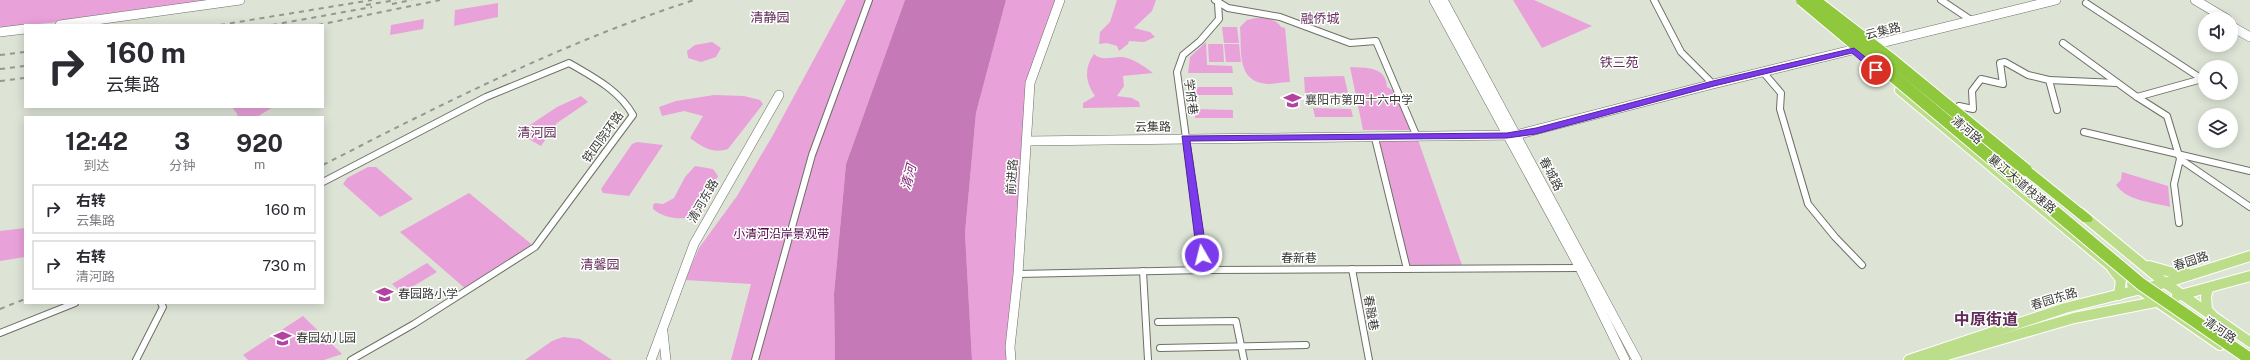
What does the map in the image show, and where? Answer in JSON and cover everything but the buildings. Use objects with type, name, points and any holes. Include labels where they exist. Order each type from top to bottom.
[{"type":"highway","points":[[1795,0],[1808,2],[1888,57],[2089,221]]},
{"type":"highway","name":"襄江大道快速路","points":[[1808,2],[2132,268],[2250,350]]},
{"type":"highway","name":"襄江大道快速路","points":[[1808,2],[2141,284],[2250,359]]},
{"type":"main road","name":"清河路","points":[[1818,0],[1994,139],[2060,193],[2089,221],[2165,283],[2219,322],[2250,342]]},
{"type":"main road","name":"清河路","points":[[1808,2],[1854,50],[2139,290],[2242,360]]},
{"type":"main road","points":[[2089,221],[2147,265],[2159,270],[2174,273],[2206,269]]},
{"type":"main road","name":"春园路","points":[[2139,290],[2250,256]]},
{"type":"main road","points":[[2111,266],[2121,280],[2119,295]]},
{"type":"main road","points":[[2156,302],[2250,276]]},
{"type":"main road","points":[[2208,288],[2206,297],[2207,310],[2219,322]]},
{"type":"main road","name":"春园东路","points":[[1909,360],[2064,308],[2139,290]]},
{"type":"main road","name":"春园东路","points":[[1930,360],[2074,318],[2156,302]]},
{"type":"main road","points":[[2133,306],[2156,308],[2185,322]]},
{"type":"street","points":[[67,24],[240,0]]},
{"type":"street","points":[[755,360],[812,155],[869,0]]},
{"type":"street","name":"前进路","points":[[1011,360],[1010,348],[1018,274],[1030,83],[1060,0]]},
{"type":"street","name":"春城路","points":[[1434,0],[1512,135],[1637,360]]},
{"type":"street","name":"春城路","points":[[1443,0],[1626,360]]},
{"type":"street","points":[[1654,0],[1681,52],[1713,84]]},
{"type":"street","points":[[1941,0],[1971,20]]},
{"type":"street","name":"云集路","points":[[1027,141],[1185,138],[1375,138],[1512,135],[1603,114],[1713,84],[1876,46],[1971,20],[2056,0]]},
{"type":"street","points":[[2187,0],[2207,12]]},
{"type":"street","points":[[2195,0],[2215,12]]},
{"type":"street","points":[[1216,2],[1247,13],[1280,17],[1350,43],[1376,42],[1417,137]]},
{"type":"street","name":"学府巷","points":[[1204,270],[1185,138],[1178,68],[1183,55],[1200,41],[1219,19],[1216,2]]},
{"type":"street","points":[[2086,3],[2202,79],[2137,97]]},
{"type":"street","points":[[2238,25],[2250,32]]},
{"type":"street","points":[[0,32],[24,29]]},
{"type":"street","points":[[2238,30],[2250,37]]},
{"type":"street","points":[[2063,43],[2098,67],[2102,73],[2168,116],[2179,157],[2174,184],[2179,224]]},
{"type":"street","points":[[1959,106],[1973,110],[1972,91],[1981,79],[2003,84],[2000,63],[2005,62],[2028,75],[2049,80],[2117,83]]},
{"type":"street","name":"铁四院环路","points":[[324,181],[486,97],[569,63],[606,87],[630,107],[633,115],[535,247],[414,324],[351,360]]},
{"type":"street","points":[[1763,72],[1781,93],[1780,109],[1808,204],[1835,237],[1862,265]]},
{"type":"street","points":[[2049,80],[2057,110]]},
{"type":"street","name":"清河东路","points":[[650,360],[694,244],[779,94]]},
{"type":"street","points":[[2084,132],[2179,157],[2250,171]]},
{"type":"street","points":[[1375,138],[1407,269]]},
{"type":"street","points":[[2179,157],[2250,207]]},
{"type":"street","name":"春新巷","points":[[1018,274],[1204,270],[1580,268]]},
{"type":"street","name":"春融巷","points":[[1352,269],[1369,360]]},
{"type":"street","points":[[1143,271],[1148,360]]},
{"type":"street","points":[[0,332],[72,304]]},
{"type":"street","points":[[136,360],[163,307],[162,304]]},
{"type":"street","points":[[1158,322],[1236,321],[1244,360]]},
{"type":"street","name":"清河东路","points":[[662,326],[663,348],[666,360]]},
{"type":"street","points":[[1160,348],[1306,345]]},
{"type":"green space","points":[[0,0],[226,0],[117,16],[39,24],[24,24],[24,26],[0,28]]},
{"type":"green space","name":"小清河沿岸景观带","points":[[846,0],[905,0],[846,164],[834,294],[835,360],[731,360],[751,284],[685,280],[699,248],[737,196],[773,135]]},
{"type":"green space","points":[[1006,0],[1060,0],[1030,83],[1011,360],[972,360],[965,233],[976,113]]},
{"type":"green space","points":[[1117,0],[1156,0],[1152,11],[1134,28],[1150,32],[1155,37],[1144,42],[1129,41],[1128,44],[1119,51],[1117,46],[1107,43],[1099,44],[1100,32],[1110,22]]},
{"type":"green space","points":[[1513,0],[1534,0],[1592,26],[1542,48]]},
{"type":"green space","points":[[498,3],[498,17],[454,26],[455,10]]},
{"type":"green space","points":[[1267,18],[1273,20],[1281,27],[1285,28],[1290,82],[1268,84],[1258,82],[1250,78],[1246,72],[1241,55],[1240,27],[1247,20]]},
{"type":"green space","points":[[424,19],[423,29],[390,35],[391,25]]},
{"type":"green space","points":[[1222,27],[1237,27],[1239,43],[1224,43]]},
{"type":"green space","points":[[712,42],[721,48],[716,57],[701,62],[688,58],[687,51],[695,45]]},
{"type":"green space","points":[[1206,42],[1207,65],[1232,66],[1233,73],[1188,73],[1190,57]]},
{"type":"green space","points":[[1208,44],[1223,44],[1224,62],[1209,62]]},
{"type":"green space","points":[[1224,44],[1239,44],[1241,62],[1226,62]]},
{"type":"green space","points":[[1094,54],[1101,58],[1127,58],[1138,62],[1153,73],[1123,76],[1124,86],[1117,96],[1132,98],[1139,102],[1140,107],[1083,108],[1083,103],[1095,96],[1089,86],[1087,75],[1089,64]]},
{"type":"green space","points":[[1350,67],[1368,68],[1383,75],[1386,80],[1387,87],[1394,91],[1411,130],[1363,130]]},
{"type":"green space","points":[[1344,76],[1348,93],[1305,93],[1304,77]]},
{"type":"green space","points":[[1195,87],[1232,87],[1233,95],[1196,95]]},
{"type":"green space","points":[[714,95],[744,96],[760,100],[763,104],[728,149],[717,151],[708,149],[690,138],[703,116],[684,111],[662,116],[659,107],[676,101]]},
{"type":"green space","points":[[581,96],[588,102],[557,123],[541,146],[518,133],[557,107]]},
{"type":"green space","points":[[233,108],[271,108],[259,116],[236,116],[238,115]]},
{"type":"green space","points":[[1313,108],[1351,109],[1353,117],[1315,117]]},
{"type":"green space","points":[[1195,109],[1233,110],[1233,118],[1195,118]]},
{"type":"green space","points":[[1417,137],[1463,268],[1407,269],[1375,138]]},
{"type":"green space","points":[[637,142],[663,145],[629,196],[603,193],[601,189],[632,144]]},
{"type":"green space","points":[[695,166],[713,169],[718,176],[701,213],[690,218],[676,218],[663,215],[653,209],[653,205],[655,203],[663,204],[674,198],[685,177]]},
{"type":"green space","points":[[368,167],[376,167],[413,199],[380,217],[343,184],[347,178]]},
{"type":"green space","points":[[2122,172],[2168,186],[2170,207],[2133,198],[2121,190],[2116,185],[2121,180]]},
{"type":"green space","points":[[469,193],[535,247],[467,290],[400,232]]},
{"type":"green space","points":[[24,228],[24,257],[0,261],[0,231]]},
{"type":"green space","points":[[427,263],[437,272],[402,293],[392,284]]},
{"type":"green space","points":[[303,316],[342,354],[324,360],[248,360],[243,355]]},
{"type":"green space","points":[[563,337],[580,339],[612,360],[525,360],[552,341]]},
{"type":"water","name":"清河","points":[[905,0],[1006,0],[976,113],[965,233],[972,360],[835,360],[834,294],[846,164]]},
{"type":"railway","points":[[226,24],[372,0]]},
{"type":"railway","points":[[366,5],[396,0]]},
{"type":"railway","points":[[392,4],[412,0]]},
{"type":"railway","points":[[323,24],[440,0]]},
{"type":"railway","points":[[324,164],[459,97],[551,54],[694,0]]},
{"type":"railway","points":[[278,24],[372,7]]},
{"type":"railway","points":[[0,55],[24,52]]},
{"type":"railway","points":[[0,69],[24,66]]},
{"type":"railway","points":[[0,81],[24,78]]},
{"type":"railway","points":[[0,309],[24,299]]},
{"type":"place","name":"襄阳市第四十六中学","points":[[1292,100]]},
{"type":"place","name":"春园路小学","points":[[385,294]]},
{"type":"place","name":"春园幼儿园","points":[[283,338]]},
{"type":"district","name":"清静园","points":[[770,17]]},
{"type":"district","name":"融侨城","points":[[1320,18]]},
{"type":"district","name":"铁三苑","points":[[1619,62]]},
{"type":"district","name":"清河园","points":[[537,132]]},
{"type":"district","name":"清馨园","points":[[600,264]]},
{"type":"district","name":"中原街道","points":[[1986,319]]},
{"type":"route","points":[[1202,255],[1185,138],[1507,136],[1536,131],[1713,84],[1854,50],[1876,70]]}]
